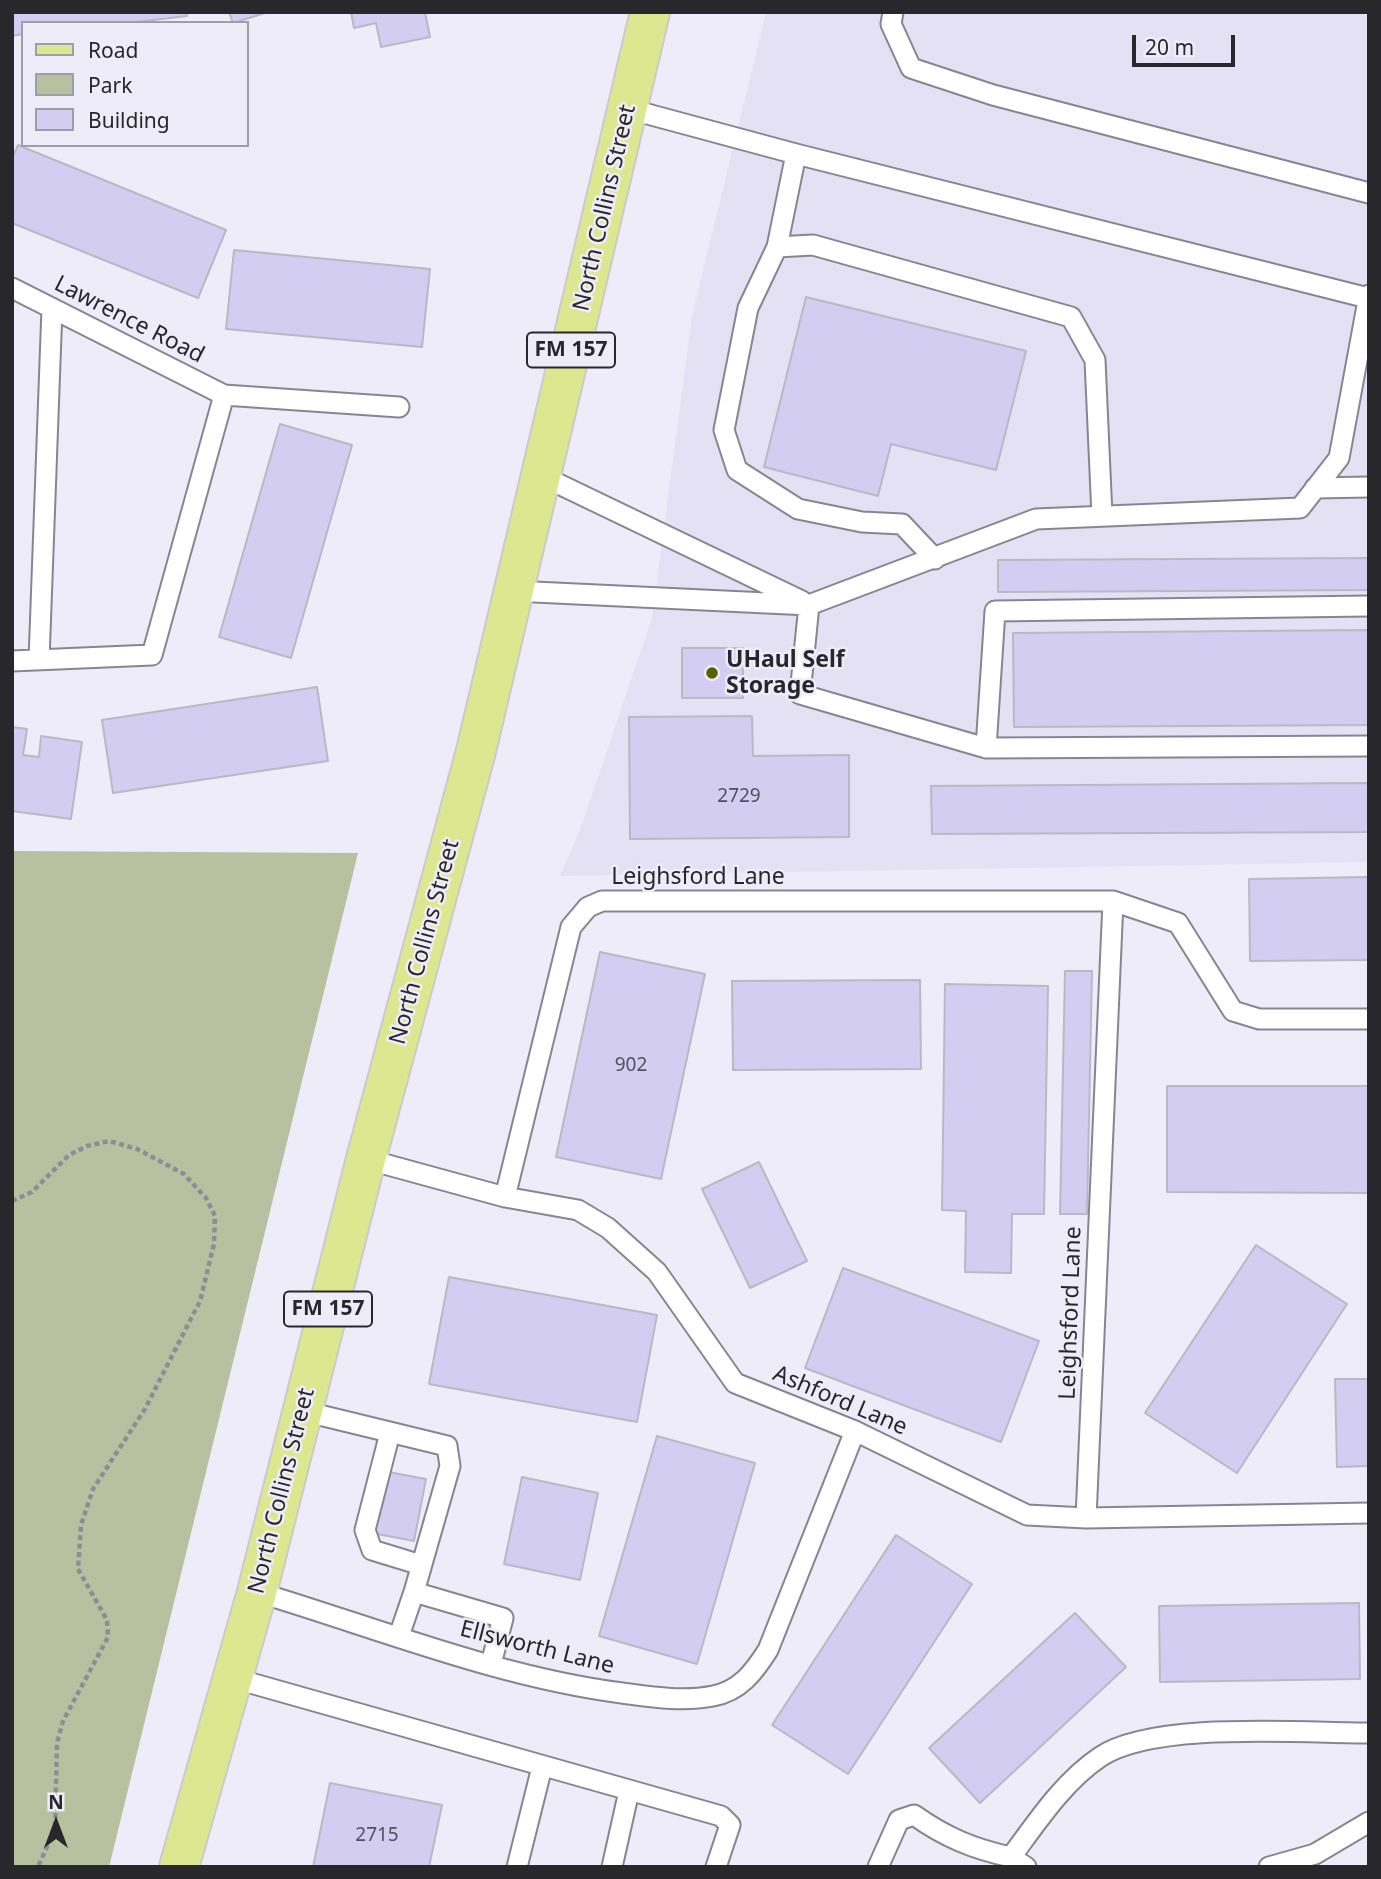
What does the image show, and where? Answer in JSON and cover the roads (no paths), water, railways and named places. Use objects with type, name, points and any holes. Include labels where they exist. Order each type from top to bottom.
[{"type":"main road","name":"North Collins Street","points":[[179,1867],[257,1592],[366,1159],[476,751],[650,12]]},
{"type":"lane","points":[[893,12],[891,24],[911,68],[993,94],[1369,193]]},
{"type":"lane","points":[[513,591],[809,605],[1036,519],[1300,508],[1339,458],[1368,296],[796,154],[629,109]]},
{"type":"lane","points":[[796,154],[777,247],[748,308],[724,430],[737,470],[798,509],[862,522],[902,524],[935,559]]},
{"type":"lane","points":[[777,247],[813,245],[1071,317],[1095,360],[1102,516]]},
{"type":"lane","name":"Lawrence Road","points":[[12,288],[224,395]]},
{"type":"lane","points":[[39,660],[52,308]]},
{"type":"lane","points":[[12,661],[152,655],[224,395],[399,407]]},
{"type":"lane","points":[[540,475],[809,605]]},
{"type":"lane","points":[[1315,488],[1369,487]]},
{"type":"lane","points":[[809,605],[800,694],[986,748],[1369,746]]},
{"type":"lane","points":[[986,748],[995,611],[1369,606]]},
{"type":"lane","name":"Leighsford Lane","points":[[505,1198],[571,927],[587,907],[602,901],[1113,901],[1178,923],[1233,1011],[1259,1019],[1369,1019]]},
{"type":"lane","name":"Leighsford Lane","points":[[1086,1518],[1113,901]]},
{"type":"lane","name":"Ashford Lane","points":[[366,1159],[505,1198],[578,1210],[608,1228],[657,1272],[735,1383],[855,1431],[1027,1515],[1086,1518],[1369,1513]]},
{"type":"lane","points":[[303,1411],[447,1446],[450,1466],[428,1512],[421,1565],[399,1636]]},
{"type":"lane","name":"Ellsworth Lane","points":[[257,1592],[491,1664],[579,1688],[674,1700],[714,1696],[734,1688],[753,1674],[768,1650],[855,1431]]},
{"type":"lane","points":[[390,1433],[375,1500],[365,1530],[372,1550],[421,1565]]},
{"type":"lane","points":[[414,1592],[503,1618],[491,1664]]},
{"type":"lane","points":[[233,1678],[721,1816],[730,1825],[716,1867]]},
{"type":"lane","points":[[878,1867],[899,1820],[914,1815],[944,1836],[1019,1862],[1054,1800],[1100,1757],[1140,1738],[1208,1733],[1369,1733]]},
{"type":"lane","points":[[517,1867],[542,1767]]},
{"type":"lane","points":[[612,1867],[629,1791]]},
{"type":"lane","points":[[1269,1867],[1315,1854],[1369,1822]]},
{"type":"place","name":"UHaul Self Storage","points":[[712,673]]}]
